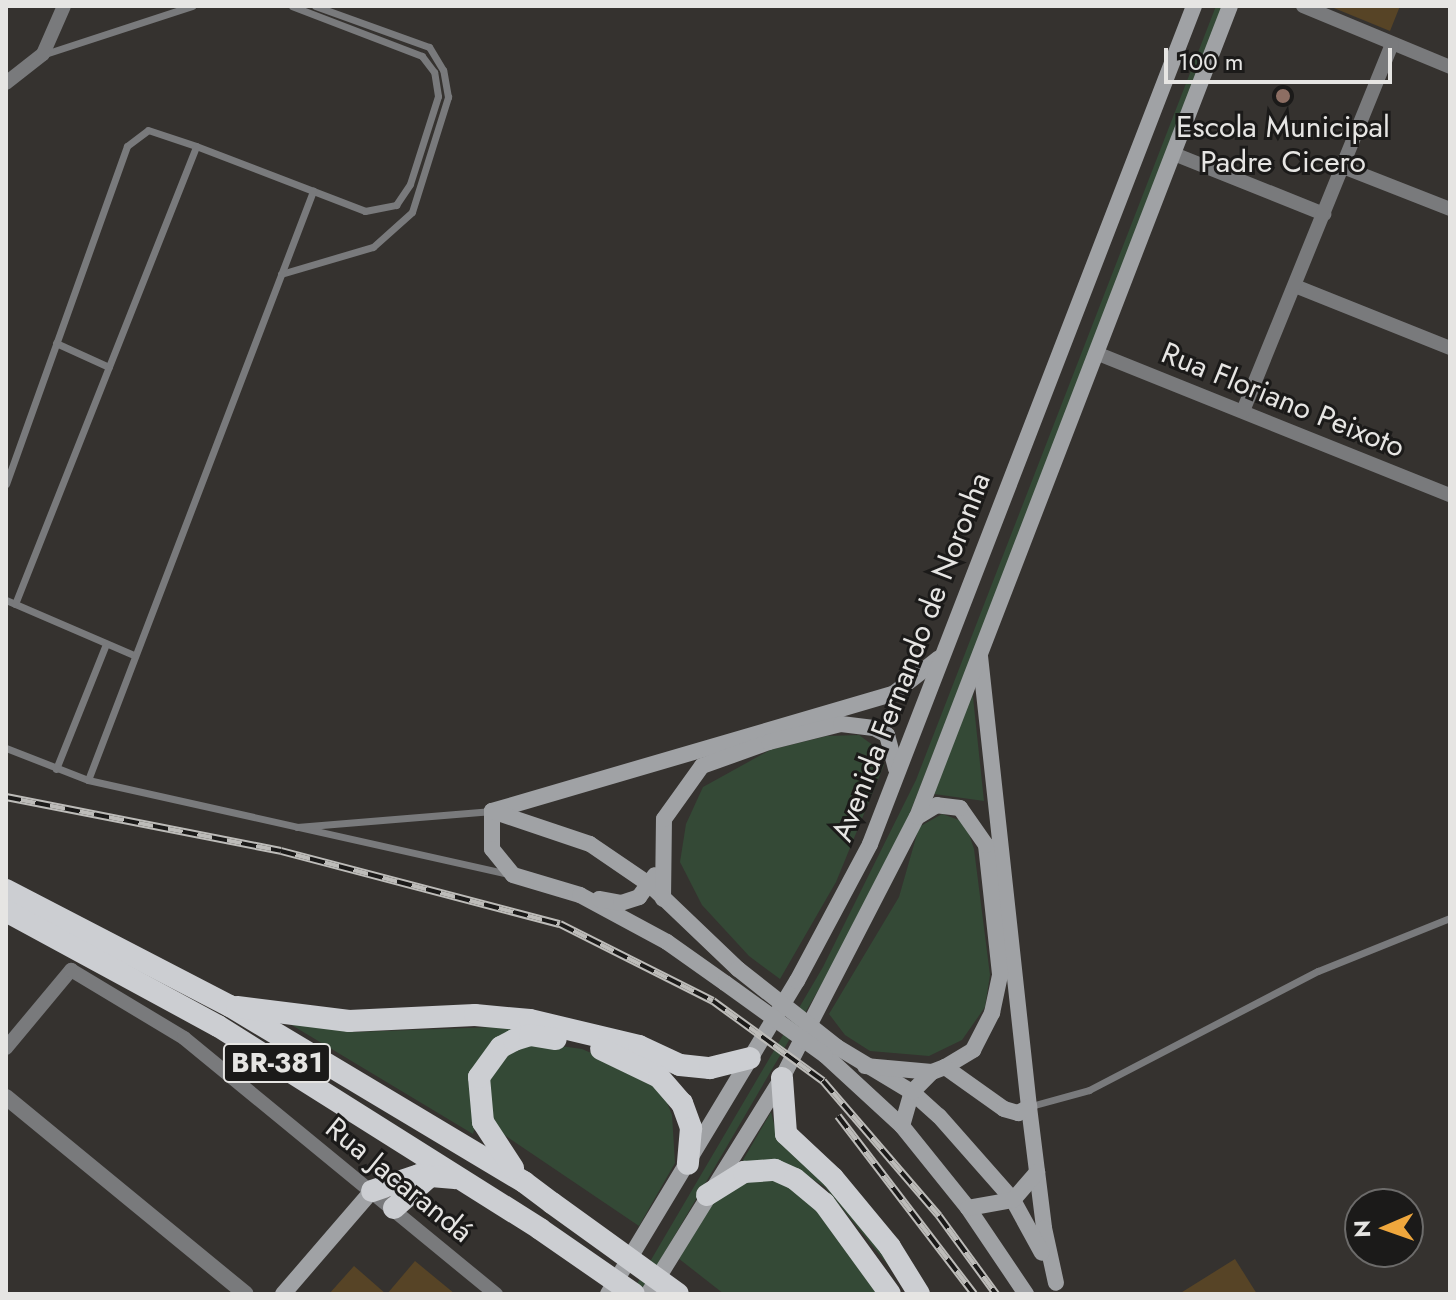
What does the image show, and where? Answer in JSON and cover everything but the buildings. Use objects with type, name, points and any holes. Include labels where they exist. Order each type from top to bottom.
[{"type":"highway","name":"BR-381","points":[[6,890],[230,1006],[524,1182],[678,1294]]},
{"type":"highway","name":"BR-381","points":[[6,911],[218,1026],[473,1184],[634,1294]]},
{"type":"highway","points":[[230,1006],[349,1021],[475,1015],[530,1020],[639,1046],[680,1065],[710,1068],[750,1058]]},
{"type":"highway","points":[[524,1182],[492,1143],[477,1099],[484,1066],[501,1047],[530,1035],[627,1057],[659,1077],[682,1103],[691,1128],[688,1164]]},
{"type":"highway","points":[[782,1078],[786,1134],[833,1178],[890,1247],[919,1294]]},
{"type":"highway","points":[[707,1195],[744,1172],[775,1170],[795,1179],[824,1203],[890,1294]]},
{"type":"highway","points":[[394,1208],[408,1192],[441,1174]]},
{"type":"highway","points":[[372,1191],[419,1175],[441,1174],[473,1184]]},
{"type":"main road","name":"Avenida Fernando de Noronha","points":[[608,1294],[750,1058],[870,844],[896,769],[1194,6]]},
{"type":"main road","name":"Avenida Fernando de Noronha","points":[[648,1294],[782,1078],[917,817],[1230,6]]},
{"type":"main road","points":[[980,650],[1037,1172],[1059,1288]]},
{"type":"main road","points":[[492,811],[893,694],[943,655]]},
{"type":"main road","points":[[663,899],[661,863],[664,819],[702,766],[769,742],[841,724],[874,728],[887,735],[896,769]]},
{"type":"main road","points":[[902,1126],[912,1092],[938,1069],[973,1050],[992,1013],[1000,974],[986,845],[960,808],[937,805],[917,817]]},
{"type":"main road","points":[[492,811],[492,849],[513,875],[580,895],[621,903],[639,897],[650,885],[661,863]]},
{"type":"main road","points":[[492,811],[590,844],[650,885],[738,969],[831,1051],[902,1126],[968,1208],[1026,1294]]},
{"type":"main road","points":[[580,895],[667,942],[831,1051],[912,1092],[1013,1200],[1059,1288]]},
{"type":"main road","points":[[865,1066],[938,1069],[1004,1109],[1018,1113],[1029,1107]]},
{"type":"main road","points":[[968,1208],[1013,1200],[1037,1172]]},
{"type":"main road","points":[[283,1294],[372,1191]]},
{"type":"street","points":[[8,83],[43,54],[64,6]]},
{"type":"street","points":[[1303,6],[1450,67]]},
{"type":"street","points":[[1243,411],[1392,44]]},
{"type":"street","points":[[1174,154],[1324,214]]},
{"type":"street","points":[[1343,167],[1450,209]]},
{"type":"street","points":[[1295,286],[1450,348]]},
{"type":"street","name":"Rua Floriano Peixoto","points":[[1096,353],[1450,495]]},
{"type":"street","name":"Rua Jacarandá","points":[[6,1048],[71,970],[184,1038],[496,1294]]},
{"type":"street","points":[[6,1097],[246,1294]]},
{"type":"lane","points":[[43,54],[192,6]]},
{"type":"lane","points":[[6,484],[127,146],[148,130],[365,211],[396,205],[410,184],[438,96],[434,72],[422,56],[292,6]]},
{"type":"lane","points":[[281,274],[373,247],[412,212],[448,97],[443,70],[429,47],[315,6]]},
{"type":"lane","points":[[15,604],[196,146]]},
{"type":"lane","points":[[88,780],[313,191]]},
{"type":"lane","points":[[56,343],[109,367]]},
{"type":"lane","points":[[6,600],[134,655]]},
{"type":"lane","points":[[56,769],[106,644]]},
{"type":"lane","points":[[6,748],[88,780],[287,828],[513,875]]},
{"type":"lane","points":[[287,828],[492,811]]},
{"type":"lane","points":[[1029,1107],[1089,1090],[1318,971],[1450,918]]},
{"type":"green space","points":[[1216,6],[1226,6],[902,833],[826,977],[682,1223],[640,1294],[631,1294],[823,967],[916,780]]},
{"type":"green space","points":[[972,688],[984,801],[927,793]]},
{"type":"green space","points":[[859,735],[874,746],[884,765],[836,882],[780,979],[749,956],[702,905],[680,862],[686,824],[703,787],[770,750],[827,736]]},
{"type":"green space","points":[[942,814],[965,822],[974,849],[990,975],[985,1007],[962,1040],[929,1056],[870,1051],[845,1035],[829,1014],[899,897],[919,827]]},
{"type":"green space","points":[[285,1021],[355,1032],[525,1026],[500,1039],[473,1134]]},
{"type":"green space","points":[[532,1042],[582,1049],[650,1079],[664,1095],[672,1115],[675,1163],[639,1226],[494,1128],[484,1100],[494,1062]]},
{"type":"green space","points":[[771,1112],[776,1131],[851,1209],[896,1275],[825,1187],[795,1168],[739,1167]]},
{"type":"green space","points":[[746,1177],[776,1177],[822,1209],[880,1294],[724,1294],[678,1258],[715,1191]]},
{"type":"railway","points":[[6,797],[281,851],[560,924],[713,1001],[823,1081],[939,1216],[996,1294]]},
{"type":"railway","points":[[838,1116],[974,1294]]},
{"type":"place","name":"Escola Municipal Padre Cicero","points":[[1283,96]]}]
